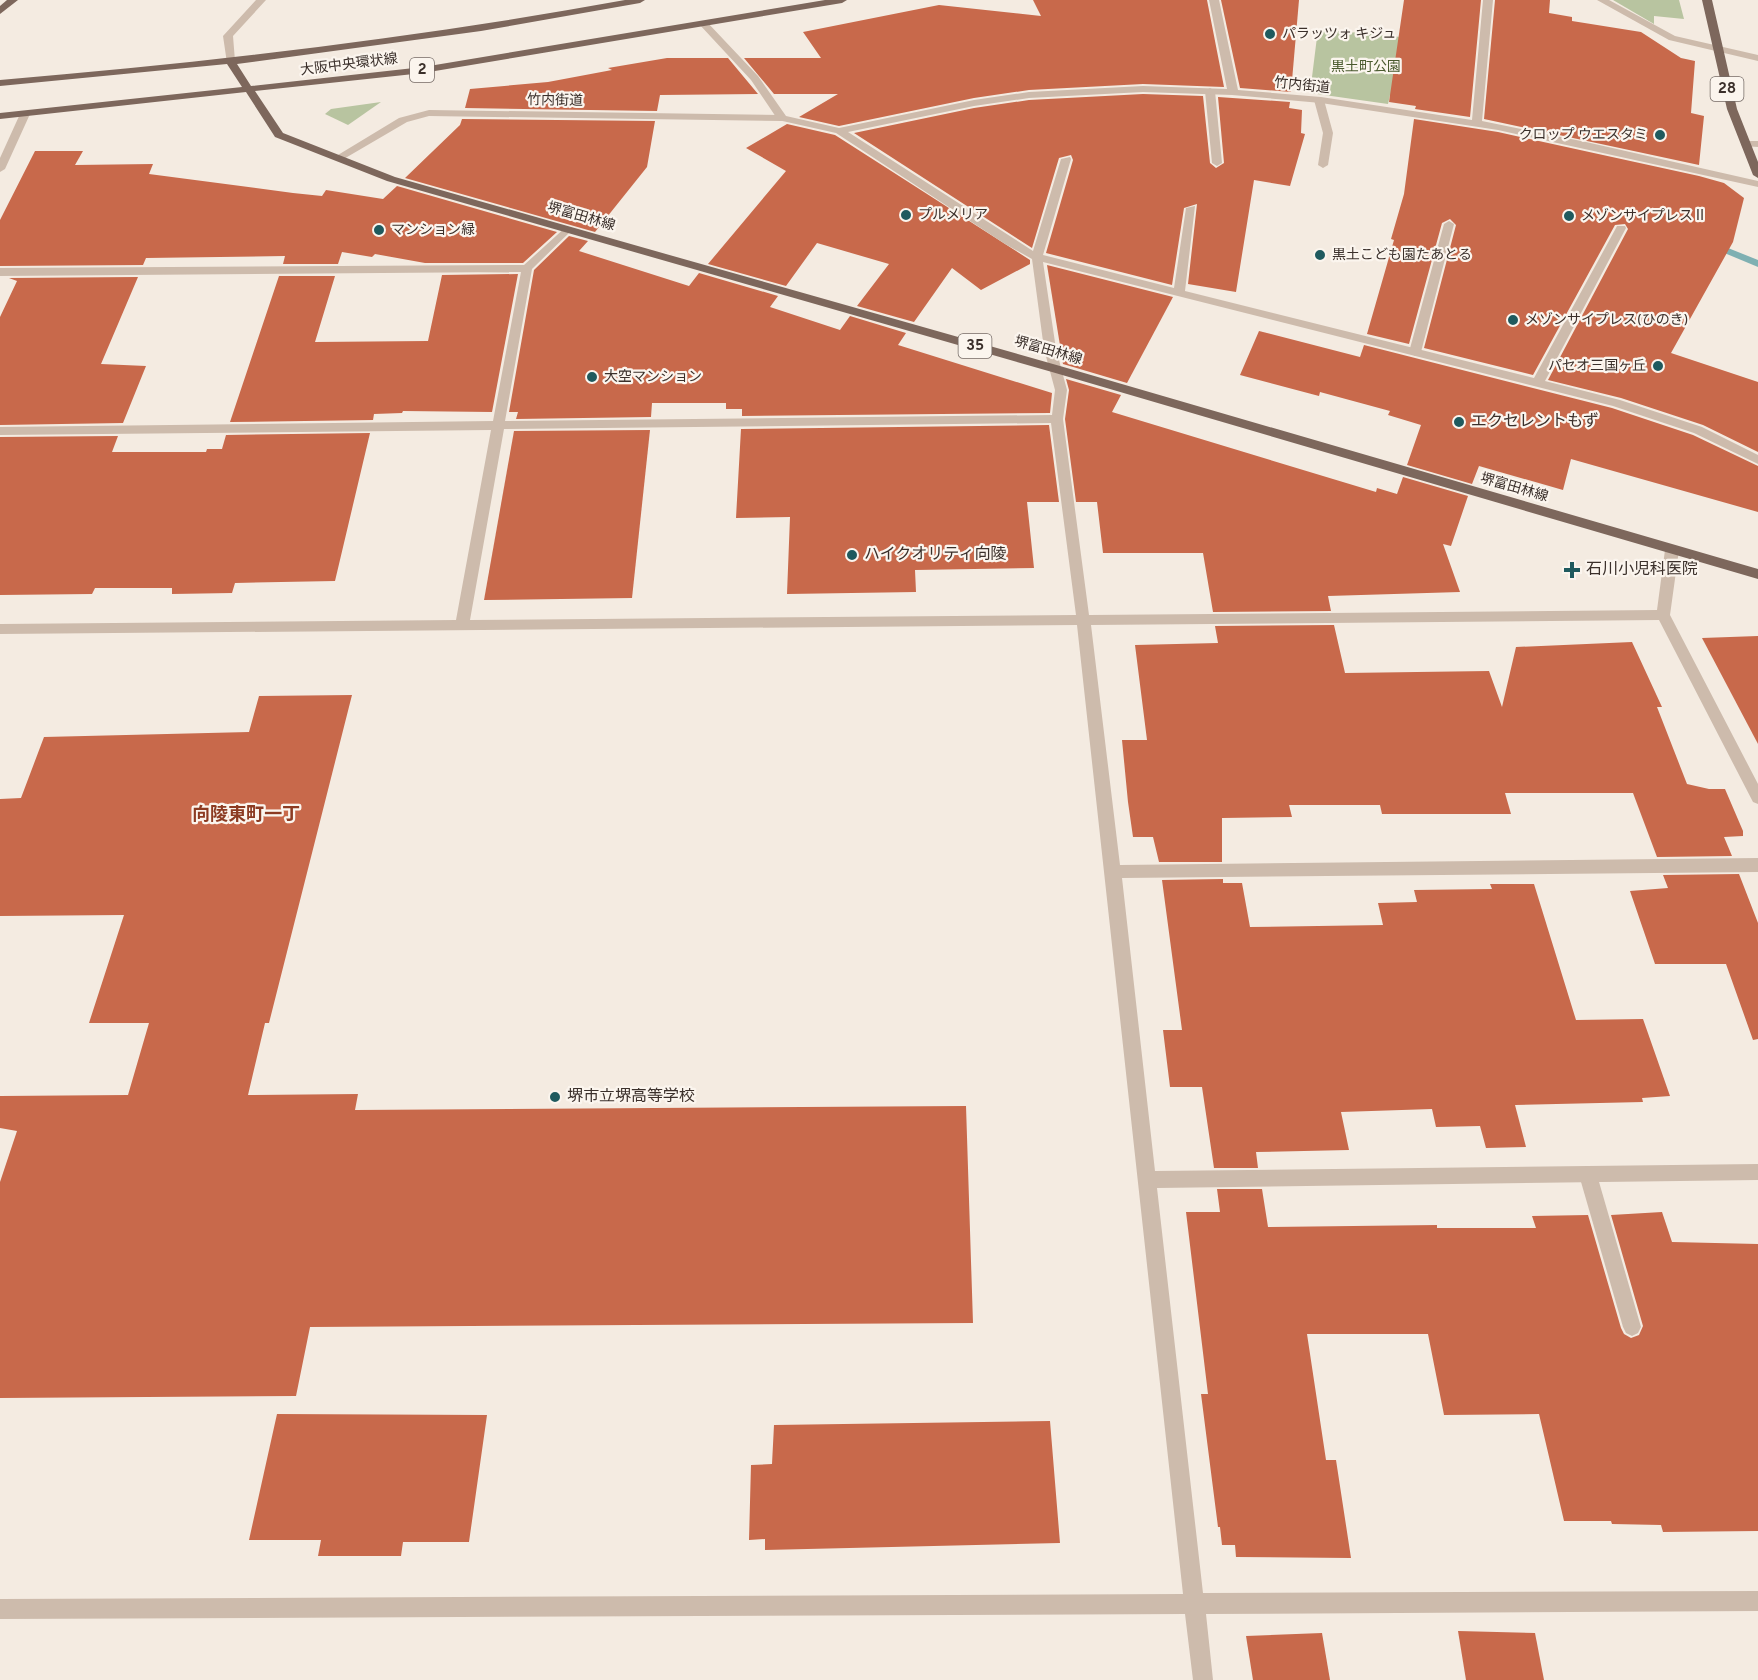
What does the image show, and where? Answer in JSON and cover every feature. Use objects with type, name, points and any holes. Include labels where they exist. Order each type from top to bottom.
[{"type":"main road","points":[[0,11],[13,0]]},
{"type":"main road","name":"大阪中央環状線","points":[[0,83],[230,61],[437,36],[640,0]]},
{"type":"main road","name":"大阪中央環状線","points":[[0,116],[423,70],[842,0]]},
{"type":"main road","name":"28","points":[[1707,0],[1732,109],[1758,175]]},
{"type":"main road","name":"堺富田林線","points":[[230,61],[279,135],[391,179],[1056,369],[1758,574]]},
{"type":"street","points":[[230,61],[228,36],[261,0]]},
{"type":"street","points":[[1214,0],[1233,92]]},
{"type":"street","points":[[1477,125],[1488,0]]},
{"type":"street","points":[[1602,0],[1672,38],[1758,57]]},
{"type":"street","points":[[704,24],[755,78],[782,118]]},
{"type":"street","points":[[1210,91],[1217,163]]},
{"type":"street","name":"竹内街道","points":[[338,158],[403,120],[429,113],[782,118],[839,131],[1020,95],[1068,92],[1210,91],[1319,100],[1539,135],[1758,184]]},
{"type":"street","points":[[1319,100],[1328,133],[1323,165]]},
{"type":"street","points":[[0,169],[25,114]]},
{"type":"street","points":[[839,131],[1010,242],[1037,257],[1616,403],[1698,430],[1758,460]]},
{"type":"street","points":[[1746,144],[1758,144]]},
{"type":"street","points":[[1066,159],[1037,257],[1050,350],[1061,390],[1058,419],[1085,620],[1114,872],[1203,1680]]},
{"type":"street","points":[[1179,291],[1191,208]]},
{"type":"street","points":[[1415,352],[1449,225]]},
{"type":"street","points":[[1538,382],[1621,228]]},
{"type":"street","points":[[462,624],[527,268],[567,229]]},
{"type":"street","points":[[0,272],[527,268]]},
{"type":"street","points":[[0,431],[1058,419]]},
{"type":"street","points":[[1672,550],[1663,615],[1758,798]]},
{"type":"street","points":[[0,629],[1663,615]]},
{"type":"street","points":[[1114,872],[1758,865]]},
{"type":"street","points":[[1148,1180],[1758,1172]]},
{"type":"street","points":[[1588,1175],[1632,1327]]},
{"type":"street","points":[[0,1609],[1758,1601]]},
{"type":"green space","points":[[1613,0],[1679,0],[1684,19],[1654,16],[1654,24]]},
{"type":"green space","name":"黒土町公園","points":[[1318,29],[1401,37],[1401,96],[1390,95],[1388,104],[1310,93]]},
{"type":"green space","points":[[381,102],[348,125],[325,114],[331,109]]},
{"type":"building","points":[[1033,0],[1207,0],[1224,87],[1143,84],[1029,90],[974,98],[839,126],[799,117],[838,94],[774,94],[744,58],[821,58],[803,32],[939,5],[1041,16]]},
{"type":"building","name":"パラッツォ キジュ","points":[[1221,0],[1299,0],[1291,92],[1240,88]]},
{"type":"building","points":[[1404,0],[1481,0],[1470,117],[1415,109],[1416,106],[1389,102]]},
{"type":"building","points":[[1495,0],[1550,0],[1549,13],[1572,17],[1572,21],[1641,32],[1681,58],[1695,61],[1691,113],[1704,116],[1699,165],[1484,119]]},
{"type":"building","points":[[667,58],[728,58],[758,94],[660,95],[657,111],[465,108],[470,89],[548,82],[612,70],[608,68]]},
{"type":"building","points":[[1143,94],[1203,96],[1210,163],[1216,168],[1224,163],[1218,97],[1290,102],[1289,108],[1302,110],[1301,133],[1305,134],[1290,186],[1254,180],[1236,292],[1188,284],[1197,204],[1184,208],[1172,285],[1046,253],[1073,160],[1071,155],[1059,158],[1032,248],[854,133],[974,108],[1029,100]]},
{"type":"building","points":[[462,119],[655,121],[647,167],[595,232],[405,178],[460,125]]},
{"type":"building","points":[[1414,119],[1498,132],[1699,176],[1724,183],[1744,198],[1733,242],[1671,353],[1758,382],[1758,452],[1703,425],[1621,398],[1548,380],[1628,229],[1625,224],[1615,225],[1533,375],[1424,348],[1456,225],[1450,219],[1442,223],[1409,344],[1367,334],[1394,240],[1391,239],[1404,194]]},
{"type":"building","points":[[787,124],[835,135],[1030,260],[1030,264],[981,290],[952,268],[914,322],[857,306],[889,264],[817,243],[786,286],[708,264],[786,171],[746,148]]},
{"type":"building","points":[[35,151],[83,151],[75,165],[153,164],[149,174],[322,196],[326,190],[383,199],[397,186],[557,232],[523,263],[425,263],[375,254],[372,257],[342,252],[338,264],[283,264],[285,256],[146,258],[143,265],[0,266],[0,220]]},
{"type":"building","points":[[569,236],[588,241],[579,251],[689,286],[699,273],[778,296],[770,307],[840,330],[850,316],[906,333],[898,345],[1052,393],[1050,413],[742,416],[742,409],[726,409],[726,403],[652,403],[651,417],[516,419],[518,412],[509,412],[534,270]]},
{"type":"building","points":[[1047,265],[1173,297],[1127,383],[1063,364]]},
{"type":"building","points":[[518,274],[492,412],[403,411],[402,413],[374,414],[373,420],[230,422],[279,276],[335,276],[315,342],[428,341],[442,275]]},
{"type":"building","points":[[138,277],[101,364],[146,366],[123,423],[0,425],[0,317],[17,281],[9,278]]},
{"type":"building","points":[[1259,331],[1360,357],[1364,345],[1612,408],[1693,435],[1758,466],[1758,512],[1571,459],[1563,490],[1479,466],[1472,484],[1407,465],[1421,425],[1388,415],[1390,411],[1320,392],[1319,396],[1240,375]]},
{"type":"building","points":[[1066,379],[1121,395],[1112,412],[1376,492],[1377,488],[1397,494],[1403,477],[1468,496],[1451,546],[1443,544],[1460,592],[1328,596],[1331,611],[1213,612],[1203,553],[1103,553],[1097,502],[1076,502],[1065,419],[1069,390]]},
{"type":"building","points":[[1049,425],[1059,502],[1027,502],[1034,568],[915,570],[916,592],[787,594],[790,517],[736,518],[741,429]]},
{"type":"building","points":[[650,430],[632,598],[484,600],[514,431]]},
{"type":"building","points":[[370,433],[335,581],[235,583],[232,593],[172,594],[172,588],[95,588],[92,594],[0,595],[0,437],[118,436],[112,452],[206,452],[207,449],[222,449],[226,435]]},
{"type":"building","points":[[1334,625],[1345,673],[1489,671],[1502,707],[1516,647],[1632,642],[1662,707],[1657,707],[1687,784],[1709,789],[1725,789],[1743,836],[1724,837],[1732,856],[1657,857],[1633,793],[1505,793],[1511,814],[1382,814],[1380,805],[1289,805],[1292,817],[1222,818],[1222,862],[1159,862],[1153,837],[1133,837],[1128,802],[1122,740],[1147,740],[1135,645],[1218,643],[1215,626]]},
{"type":"building","points":[[1758,636],[1758,744],[1702,638]]},
{"type":"building","points":[[352,695],[269,1023],[265,1023],[248,1095],[358,1094],[355,1110],[966,1106],[973,1323],[310,1327],[296,1396],[0,1398],[0,1182],[17,1131],[0,1128],[0,1096],[128,1095],[149,1023],[89,1023],[124,915],[0,916],[0,799],[21,798],[44,737],[249,732],[259,696]]},
{"type":"building","points":[[1739,874],[1758,923],[1758,1039],[1753,1040],[1726,964],[1655,964],[1630,891],[1668,888],[1663,875]]},
{"type":"building","points":[[1223,879],[1223,883],[1242,883],[1250,927],[1383,925],[1378,903],[1417,902],[1414,890],[1492,889],[1490,884],[1534,884],[1576,1020],[1643,1019],[1670,1096],[1642,1098],[1643,1102],[1515,1105],[1526,1147],[1486,1148],[1480,1126],[1436,1127],[1432,1109],[1341,1112],[1349,1150],[1256,1152],[1258,1168],[1214,1168],[1202,1087],[1170,1087],[1163,1030],[1182,1030],[1162,880]]},
{"type":"building","points":[[1217,1189],[1262,1189],[1268,1227],[1437,1225],[1437,1228],[1536,1228],[1532,1216],[1588,1215],[1621,1328],[1624,1334],[1631,1338],[1639,1335],[1643,1326],[1611,1215],[1662,1212],[1672,1242],[1758,1244],[1758,1531],[1663,1532],[1661,1525],[1612,1524],[1611,1521],[1564,1521],[1539,1414],[1444,1415],[1428,1334],[1307,1334],[1326,1460],[1336,1460],[1351,1558],[1236,1557],[1235,1545],[1222,1545],[1220,1527],[1218,1527],[1201,1394],[1208,1394],[1186,1212],[1220,1212]]},
{"type":"building","points":[[277,1414],[487,1415],[469,1542],[403,1542],[401,1556],[318,1556],[321,1540],[249,1540]]},
{"type":"building","points":[[1050,1421],[1060,1543],[765,1550],[765,1539],[749,1540],[751,1465],[772,1464],[774,1425]]},
{"type":"building","points":[[1458,1631],[1535,1633],[1544,1680],[1466,1680]]},
{"type":"building","points":[[1322,1633],[1330,1680],[1253,1680],[1246,1636]]},
{"type":"waterway","points":[[1713,245],[1758,264]]},
{"type":"place","name":"パラッツォ キジュ","points":[[1270,34]]},
{"type":"place","name":"クロップ ウエスタミ","points":[[1660,135]]},
{"type":"place","name":"プルメリア","points":[[906,215]]},
{"type":"place","name":"メゾンサイプレスⅡ","points":[[1569,216]]},
{"type":"place","name":"マンション緑","points":[[379,230]]},
{"type":"place","name":"黒土こども園たあとる","points":[[1320,255]]},
{"type":"place","name":"メゾンサイプレス(ひのき)","points":[[1513,320]]},
{"type":"place","name":"パセオ三国ヶ丘","points":[[1658,366]]},
{"type":"place","name":"大空マンション","points":[[592,377]]},
{"type":"place","name":"エクセレントもず","points":[[1459,422]]},
{"type":"place","name":"ハイクオリティ向陵","points":[[852,555]]},
{"type":"place","name":"石川小児科医院","points":[[1572,570]]},
{"type":"place","name":"堺市立堺高等学校","points":[[555,1097]]},
{"type":"district","name":"向陵東町一丁","points":[[246,815]]}]
